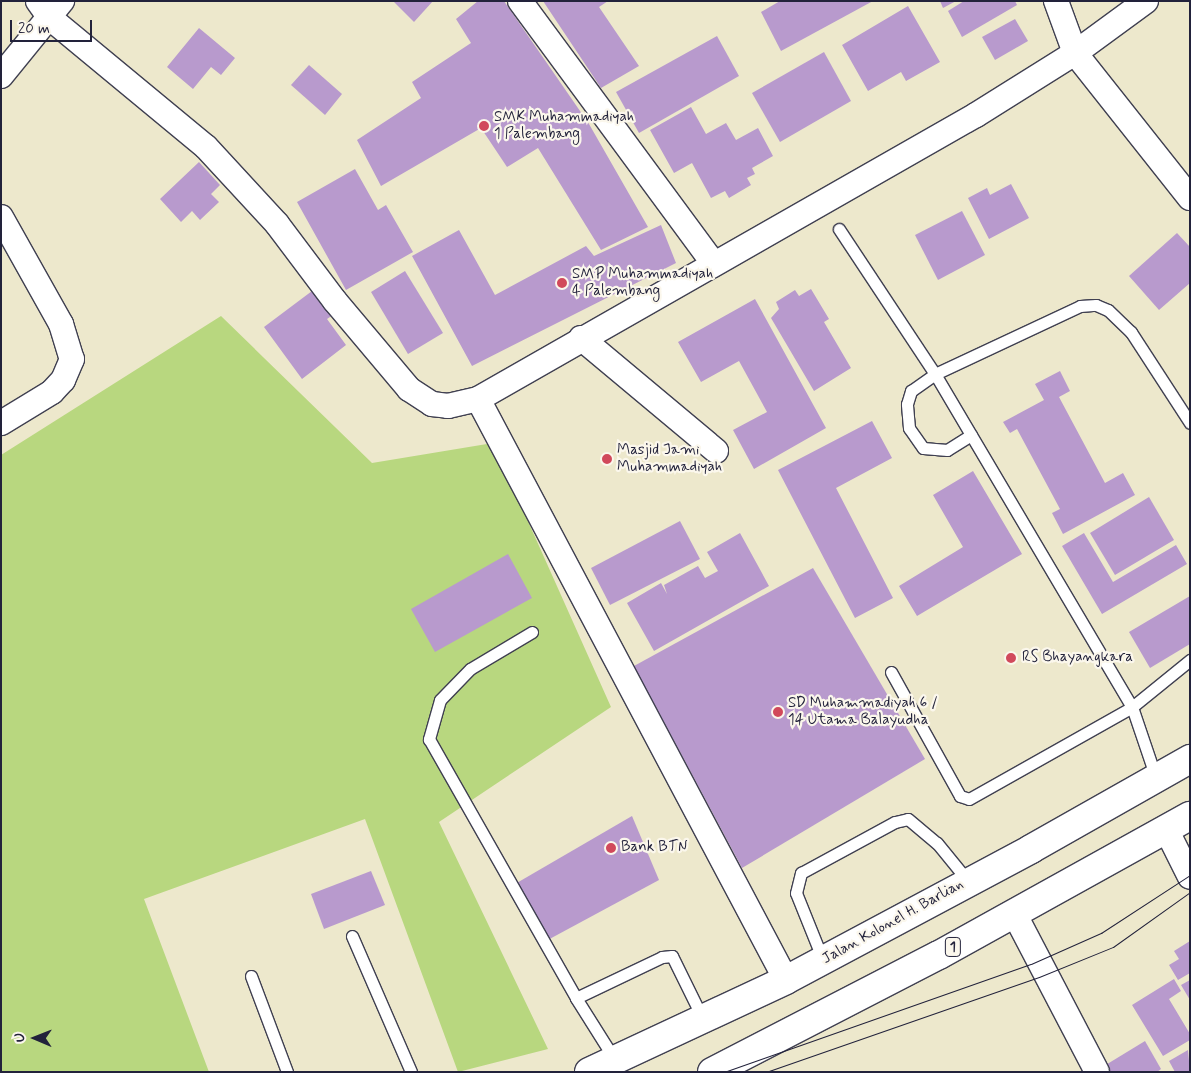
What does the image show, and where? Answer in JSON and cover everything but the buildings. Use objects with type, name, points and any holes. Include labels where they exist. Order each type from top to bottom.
[{"type":"highway","points":[[1161,776],[1190,738]]},
{"type":"highway","name":"Jalan Kolonel H. Barlian","points":[[589,1072],[786,980],[1190,759]]},
{"type":"highway","name":"1","points":[[712,1072],[939,955],[1182,823]]},
{"type":"street","points":[[520,1],[713,263]]},
{"type":"street","points":[[1056,1],[1075,53],[1190,198]]},
{"type":"street","points":[[1,76],[50,7],[206,147],[277,224],[335,301],[409,389],[432,404],[462,404],[478,398],[976,115],[1075,53],[1146,1]]},
{"type":"street","points":[[1,217],[61,324],[72,359],[63,380],[52,392],[1,423]]},
{"type":"street","points":[[581,338],[716,451]]},
{"type":"street","points":[[478,398],[786,980]]},
{"type":"street","points":[[1182,823],[1190,877]]},
{"type":"street","points":[[1014,913],[1097,1072]]},
{"type":"lane","points":[[839,229],[934,374],[1132,707],[1161,776]]},
{"type":"lane","points":[[971,435],[947,450],[936,451],[923,448],[909,428],[907,404],[912,392],[934,374],[1080,306],[1096,304],[1108,310],[1131,332],[1190,423]]},
{"type":"lane","points":[[532,632],[470,668],[440,700],[429,739],[576,998],[615,1060]]},
{"type":"lane","points":[[891,672],[960,796],[970,799],[1132,707],[1190,660]]},
{"type":"lane","points":[[823,960],[796,893],[801,872],[895,822],[908,819],[937,843],[968,881]]},
{"type":"lane","points":[[352,936],[411,1072]]},
{"type":"lane","points":[[576,998],[662,957],[672,956],[703,1019]]},
{"type":"lane","points":[[250,976],[287,1072]]},
{"type":"green space","points":[[221,316],[372,463],[493,443],[611,707],[439,822],[548,1049],[458,1072],[365,819],[144,899],[209,1072],[1,1072],[1,455]]},
{"type":"tram line","points":[[724,1072],[1031,964],[1101,933],[1190,875]]},
{"type":"tram line","points":[[766,1072],[1039,977],[1113,947],[1190,892]]},
{"type":"place","name":"SMK Muhammadiyah 1 Palembang","points":[[484,126]]},
{"type":"place","name":"SMP Muhammadiyah 4 Palembang","points":[[562,283]]},
{"type":"place","name":"Masjid Jami Muhammadiyah","points":[[607,459]]},
{"type":"place","name":"RS Bhayangkara","points":[[1011,658]]},
{"type":"place","name":"SD Muhammadiyah 6 / 14 Utama Balayudha","points":[[778,712]]},
{"type":"place","name":"Bank BTN","points":[[611,848]]}]
